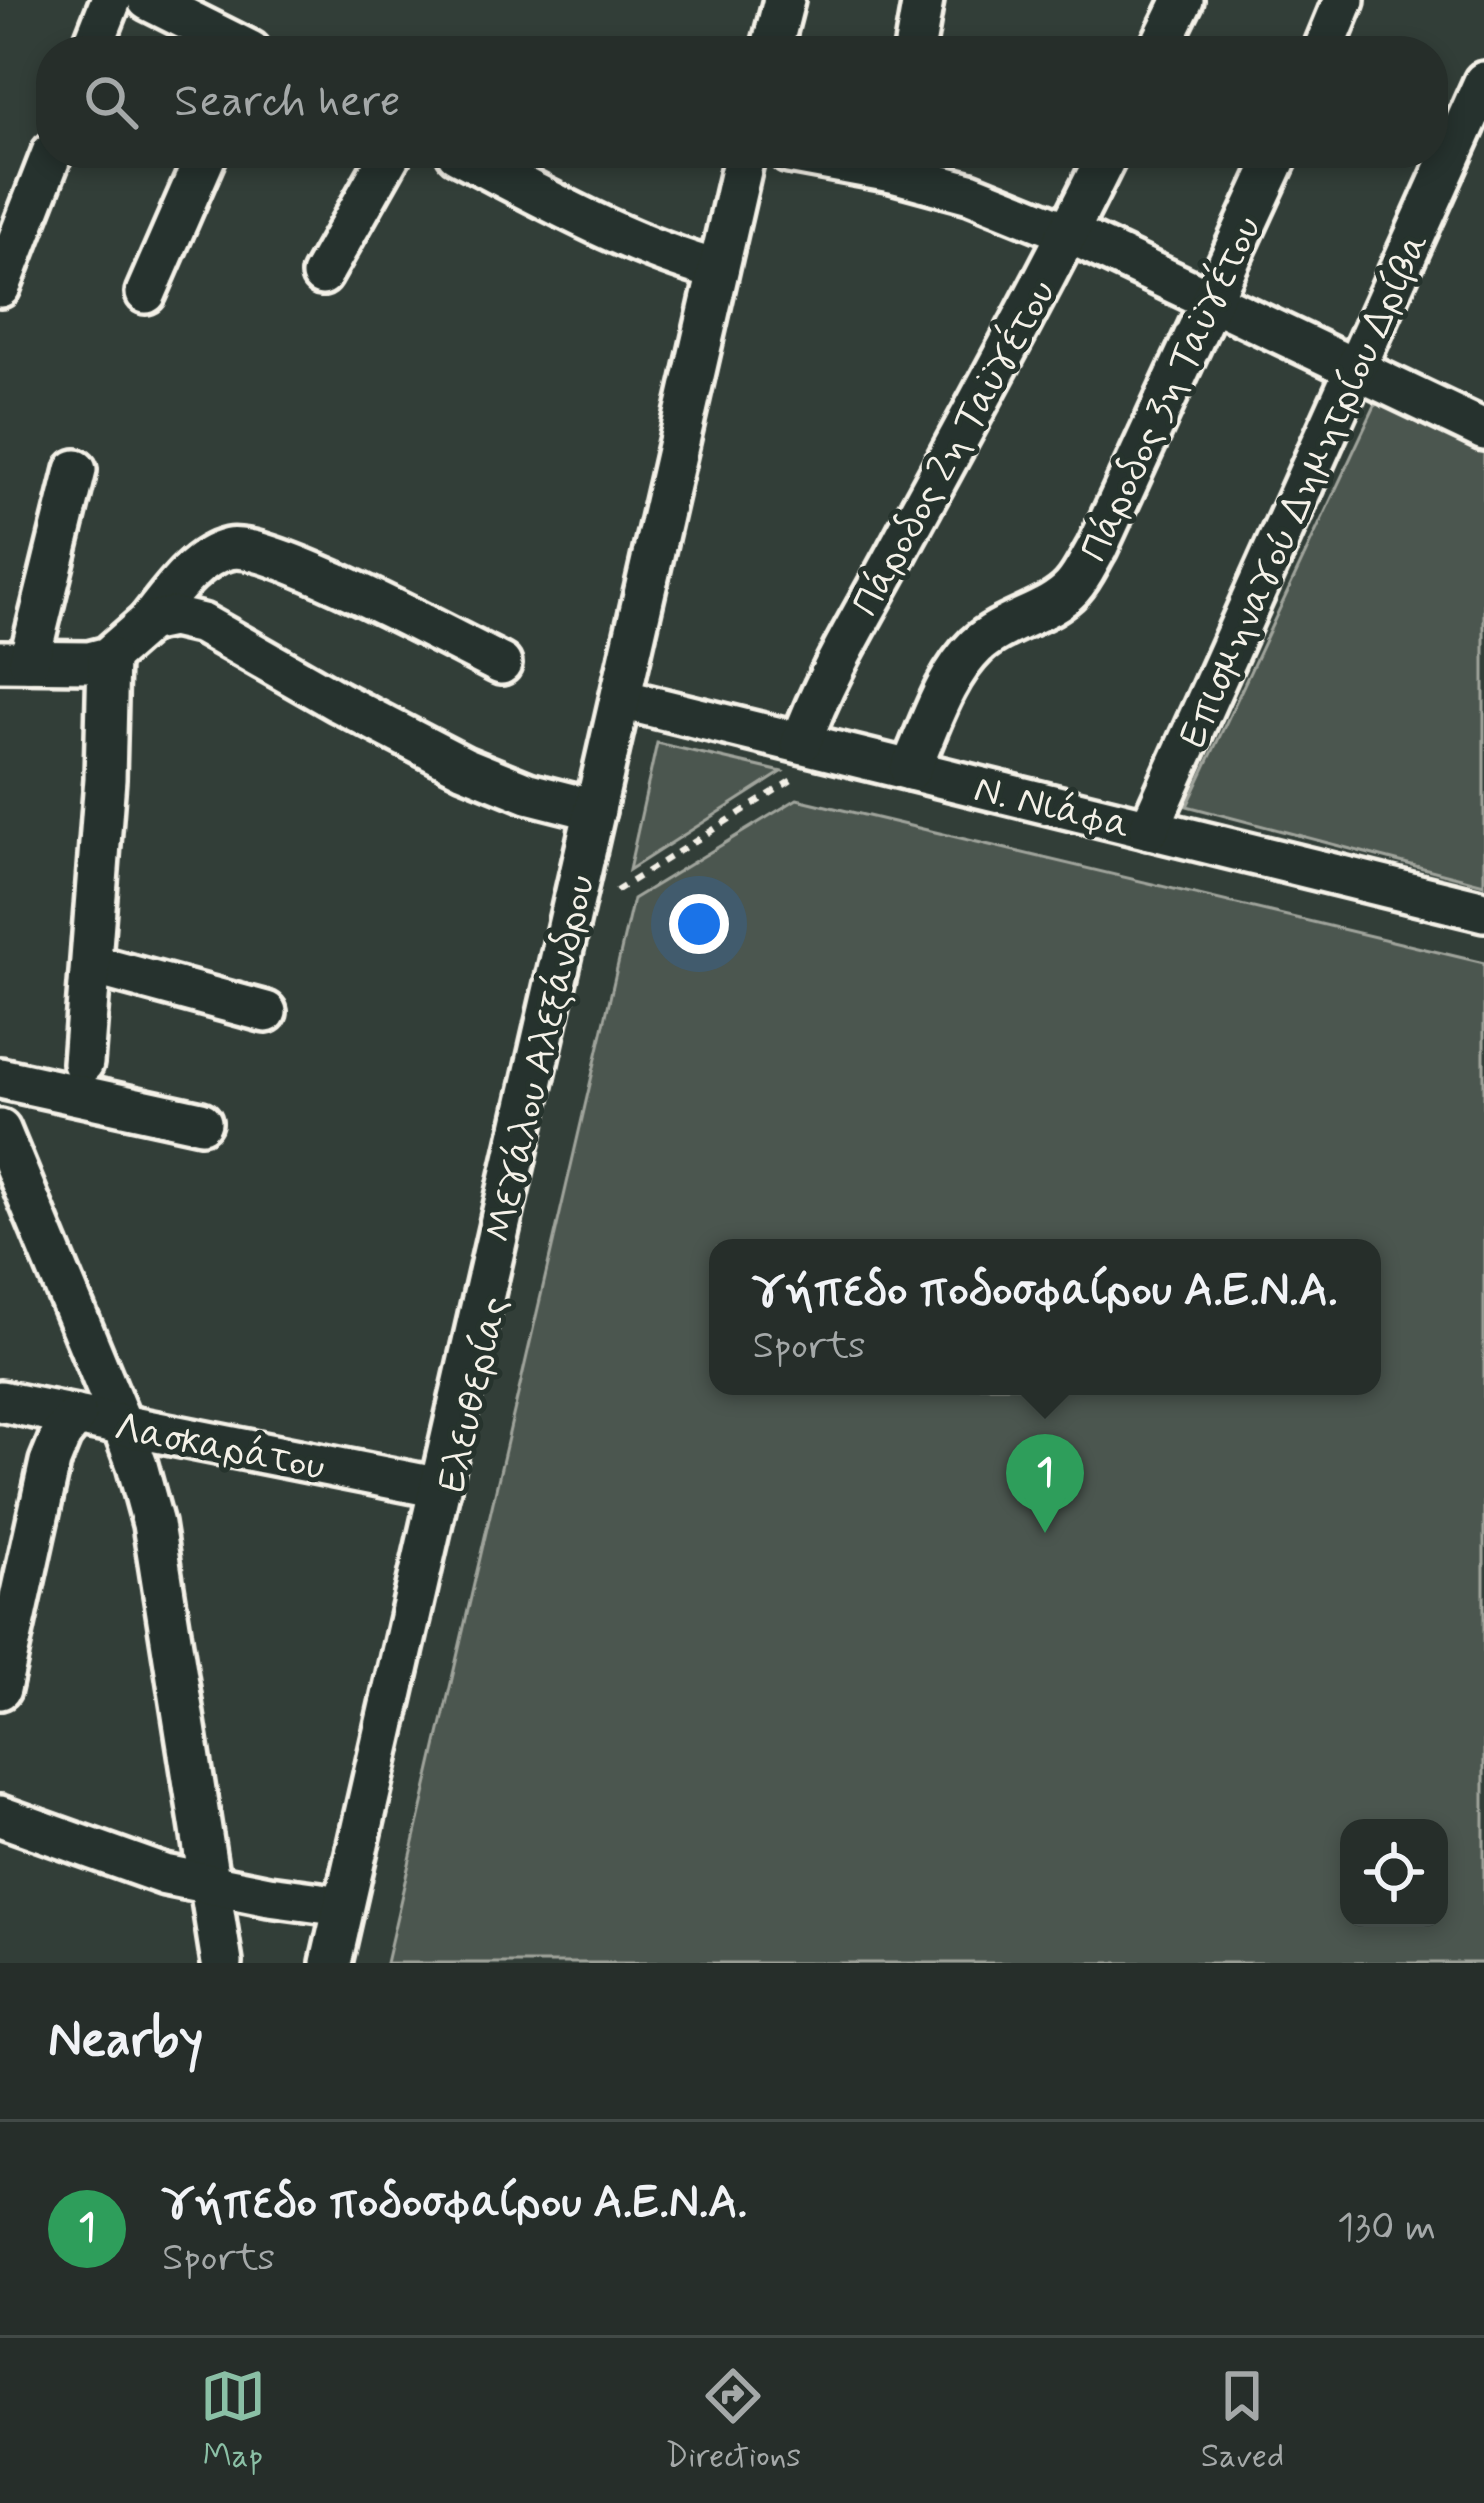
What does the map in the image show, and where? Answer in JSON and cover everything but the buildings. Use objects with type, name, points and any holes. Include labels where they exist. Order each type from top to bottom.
[{"type":"street","points":[[98,36],[111,0]]},
{"type":"street","points":[[148,0],[220,36]]},
{"type":"street","points":[[775,36],[784,0]]},
{"type":"street","points":[[917,36],[923,0]]},
{"type":"street","points":[[1165,36],[1183,0]]},
{"type":"street","points":[[1329,36],[1344,0]]},
{"type":"street","name":"Επισμηναγού Δημητρίου Δρίβα","points":[[1149,829],[1357,368],[1471,146],[1484,82]]},
{"type":"street","points":[[0,287],[46,168]]},
{"type":"street","points":[[146,293],[200,168]]},
{"type":"street","points":[[322,275],[383,168]]},
{"type":"street","points":[[486,168],[674,258],[717,270]]},
{"type":"street","name":"Μεγάλου Αλεξάνδρου","points":[[331,1963],[741,168]]},
{"type":"street","points":[[909,168],[1069,232],[1484,430]]},
{"type":"street","name":"Πάροδος 2η Ταϋγέτου","points":[[796,761],[834,664],[1101,168]]},
{"type":"street","name":"Πάροδος 3η Ταϋγέτου","points":[[910,770],[952,678],[977,646],[1002,627],[1063,596],[1080,578],[1273,168]]},
{"type":"street","points":[[76,470],[35,625],[14,661],[89,662],[108,657],[148,622],[182,579],[231,548],[259,552],[310,572],[501,664]]},
{"type":"street","points":[[148,622],[172,617],[202,624],[464,767],[528,793],[595,810]]},
{"type":"street","points":[[83,1063],[105,779],[108,657]]},
{"type":"street","name":"Ν. Νιάφα","points":[[621,699],[796,761],[910,770],[1484,911]]},
{"type":"street","points":[[92,965],[266,1012]]},
{"type":"street","points":[[10,1076],[201,1122]]},
{"type":"street","points":[[0,1130],[122,1425],[153,1524],[222,1963]]},
{"type":"street","name":"Λασκαράτου","points":[[0,1401],[440,1488]]},
{"type":"street","points":[[0,1689],[50,1462],[61,1435],[76,1416]]},
{"type":"street","points":[[0,1816],[165,1875],[344,1906]]},
{"type":"path","points":[[614,893],[796,761]]},
{"type":"shaded area","points":[[1380,395],[1484,446],[1484,884],[1187,806]]},
{"type":"shaded area","points":[[657,743],[782,772],[629,870]]},
{"type":"shaded area","points":[[797,799],[1484,963],[1484,1963],[386,1963],[633,899]]},
{"type":"place","name":"γήπεδο ποδοσφαίρου Α.Ε.Ν.Α.","points":[[1045,1533]]}]
